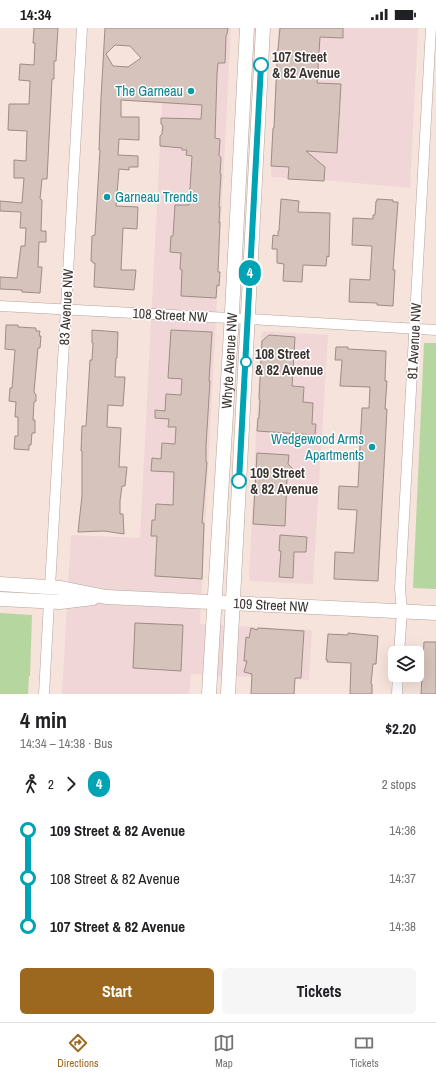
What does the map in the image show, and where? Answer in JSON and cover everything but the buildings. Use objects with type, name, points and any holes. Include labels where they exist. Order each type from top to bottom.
[{"type":"main road","name":"Whyte Avenue NW","points":[[209,694],[232,318],[247,28]]},
{"type":"main road","name":"Whyte Avenue NW","points":[[228,694],[264,28]]},
{"type":"main road","name":"109 Street NW","points":[[0,584],[61,588],[106,597],[436,613]]},
{"type":"main road","name":"109 Street NW","points":[[0,599],[60,602],[106,597]]},
{"type":"street","name":"83 Avenue NW","points":[[50,587],[82,28]]},
{"type":"street","name":"81 Avenue NW","points":[[400,646],[402,611],[400,589],[431,28]]},
{"type":"street","name":"108 Street NW","points":[[0,306],[248,318],[436,330]]},
{"type":"street","points":[[44,694],[49,602]]},
{"type":"street","points":[[397,694],[398,682]]},
{"type":"shaded area","points":[[166,28],[231,28],[200,624],[312,630],[309,680],[191,674],[189,694],[62,694],[71,535],[140,538]]},
{"type":"shaded area","points":[[278,28],[418,28],[410,188],[271,177]]},
{"type":"shaded area","points":[[264,331],[328,335],[313,584],[251,581],[249,577],[261,335]]},
{"type":"green space","points":[[424,343],[436,343],[436,589],[413,588]]},
{"type":"green space","points":[[0,613],[32,615],[28,694],[0,694]]},
{"type":"bus line","name":"4","points":[[239,481],[261,65]]},
{"type":"place","name":"107 Street & 82 Avenue","points":[[261,65]]},
{"type":"place","name":"The Garneau","points":[[191,91]]},
{"type":"place","name":"Garneau Trends","points":[[107,197]]},
{"type":"place","name":"108 Street & 82 Avenue","points":[[246,362]]},
{"type":"place","name":"Wedgewood Arms Apartments","points":[[372,447]]},
{"type":"place","name":"109 Street & 82 Avenue","points":[[239,481]]}]
